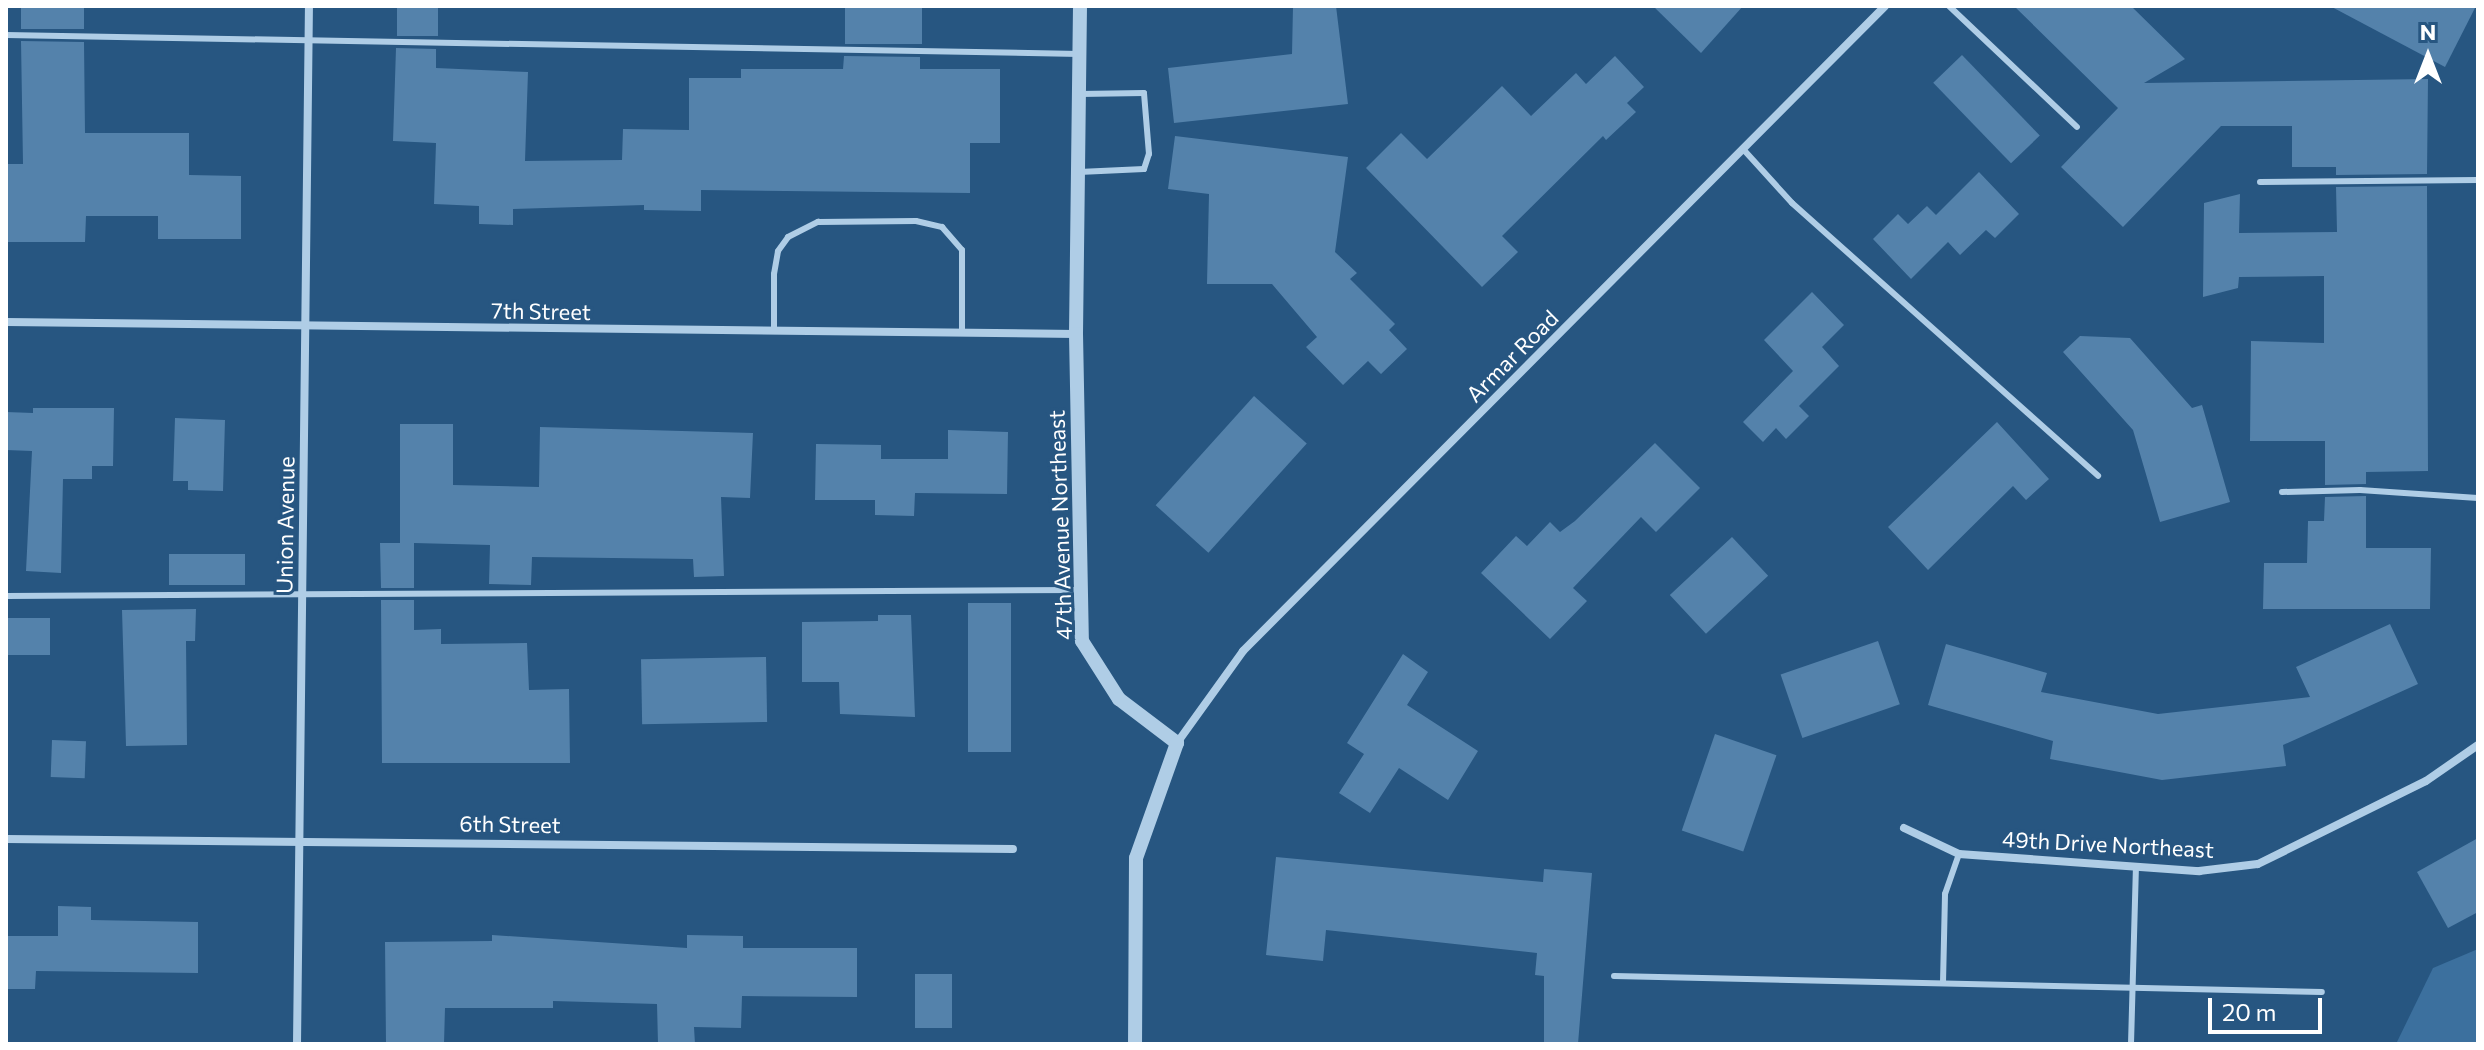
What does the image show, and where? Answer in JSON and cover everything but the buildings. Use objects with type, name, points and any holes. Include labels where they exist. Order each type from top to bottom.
[{"type":"street","name":"Union Avenue","points":[[297,1044],[309,6]]},
{"type":"street","name":"47th Avenue Northeast","points":[[1080,6],[1076,334],[1082,641],[1119,699],[1177,743]]},
{"type":"street","name":"Armar Road","points":[[1177,743],[1243,651],[1885,6]]},
{"type":"street","name":"7th Street","points":[[6,322],[1076,334]]},
{"type":"street","points":[[1135,1044],[1136,858],[1177,743]]},
{"type":"street","name":"49th Drive Northeast","points":[[1904,828],[1959,854],[2199,871],[2258,864],[2426,781],[2478,745]]},
{"type":"street","name":"6th Street","points":[[6,839],[299,839],[1013,849]]},
{"type":"lane","points":[[1949,6],[2077,127]]},
{"type":"lane","points":[[6,35],[309,43],[1080,54]]},
{"type":"lane","points":[[1079,172],[1144,169],[1149,154],[1144,93],[1080,94]]},
{"type":"lane","points":[[1743,149],[1792,203],[2098,476]]},
{"type":"lane","points":[[2260,182],[2478,180]]},
{"type":"lane","points":[[774,331],[774,274],[778,251],[788,237],[818,222],[916,221],[942,227],[962,250],[962,333]]},
{"type":"lane","points":[[2282,492],[2360,490],[2478,498]]},
{"type":"lane","points":[[6,596],[302,598],[1081,590]]},
{"type":"lane","points":[[1943,983],[1945,894],[1959,854]]},
{"type":"lane","points":[[2131,1044],[2136,866]]},
{"type":"lane","points":[[1614,976],[2322,992]]},
{"type":"shaded area","points":[[2478,949],[2478,1044],[2396,1044],[2433,968]]}]
